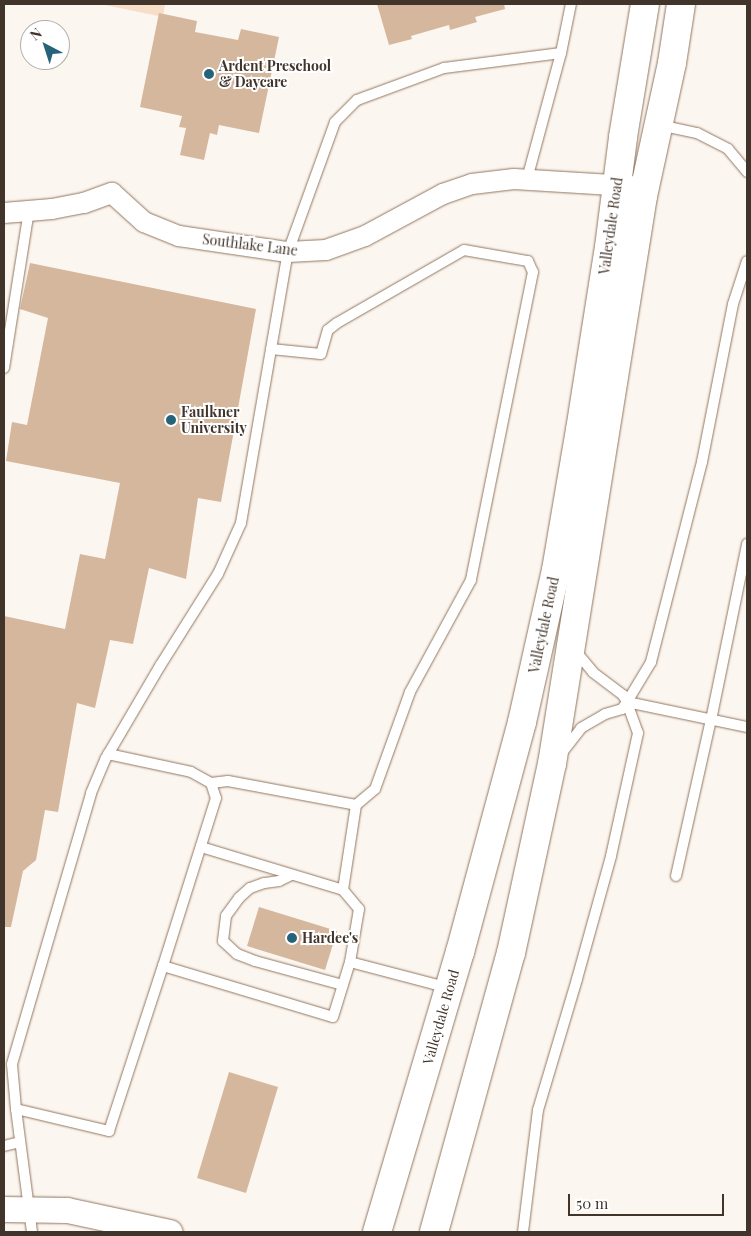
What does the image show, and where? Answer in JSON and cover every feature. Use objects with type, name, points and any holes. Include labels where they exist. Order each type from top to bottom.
[{"type":"main road","name":"Valleydale Road","points":[[377,1232],[450,988],[522,722],[556,570],[580,430],[616,184],[646,4]]},
{"type":"main road","name":"Valleydale Road","points":[[434,1232],[511,952],[552,764],[645,187],[681,4]]},
{"type":"street","name":"Southlake Lane","points":[[4,213],[84,203],[112,193],[144,222],[179,236],[288,252],[326,250],[366,236],[443,194],[472,184],[527,179],[645,187]]},
{"type":"street","points":[[4,1209],[31,1220],[67,1210],[170,1232]]},
{"type":"lane","points":[[527,179],[561,53],[571,4]]},
{"type":"lane","points":[[31,1220],[12,1064],[92,793],[108,754],[168,652],[218,574],[241,523],[288,252],[334,122],[357,100],[444,68],[561,53]]},
{"type":"lane","points":[[658,124],[697,133],[728,149],[747,172]]},
{"type":"lane","points":[[4,368],[29,211]]},
{"type":"lane","points":[[271,349],[321,354],[328,330],[337,323],[464,250],[528,261],[533,272],[470,580],[410,692],[375,789],[356,805],[342,890]]},
{"type":"lane","points":[[552,764],[581,728],[604,714],[622,709],[651,662],[702,462],[733,304],[747,261]]},
{"type":"lane","points":[[676,876],[711,720],[747,544]]},
{"type":"lane","points":[[524,1232],[538,1110],[577,979],[610,856],[638,733],[624,695],[593,672],[572,647]]},
{"type":"lane","points":[[627,702],[747,727]]},
{"type":"lane","points":[[108,754],[191,772],[211,783],[228,781],[356,805]]},
{"type":"lane","points":[[16,1109],[109,1132],[216,798],[211,783]]},
{"type":"lane","points":[[163,966],[333,1017],[343,985],[350,962],[359,909],[342,890],[200,847]]},
{"type":"lane","points":[[291,875],[279,881],[264,883],[250,888],[239,898],[226,916],[223,941],[237,954],[255,962],[343,985]]},
{"type":"lane","points":[[350,962],[450,988]]},
{"type":"lane","points":[[4,1146],[20,1142]]},
{"type":"shaded area","points":[[100,4],[165,4],[163,17]]},
{"type":"building","points":[[377,4],[504,4],[505,9],[475,17],[477,22],[450,30],[449,25],[411,36],[412,39],[389,45]]},
{"type":"building","name":"Ardent Preschool & Daycare","points":[[159,13],[197,21],[195,32],[238,40],[241,29],[279,37],[259,133],[219,125],[217,135],[210,133],[204,160],[180,155],[186,128],[179,127],[182,116],[140,107]]},
{"type":"building","points":[[30,263],[256,309],[221,502],[198,498],[186,579],[149,568],[133,644],[110,640],[95,708],[77,703],[58,812],[45,810],[36,860],[23,871],[11,927],[4,927],[4,616],[65,629],[80,554],[105,559],[120,483],[6,461],[12,422],[27,425],[48,318],[20,309]]},
{"type":"building","name":"Hardee's","points":[[259,907],[337,931],[325,970],[247,946]]},
{"type":"building","points":[[229,1072],[278,1087],[246,1193],[197,1178]]},
{"type":"place","name":"Ardent Preschool & Daycare","points":[[209,74]]},
{"type":"place","name":"Faulkner University","points":[[171,420]]},
{"type":"place","name":"Hardee's","points":[[292,938]]}]
